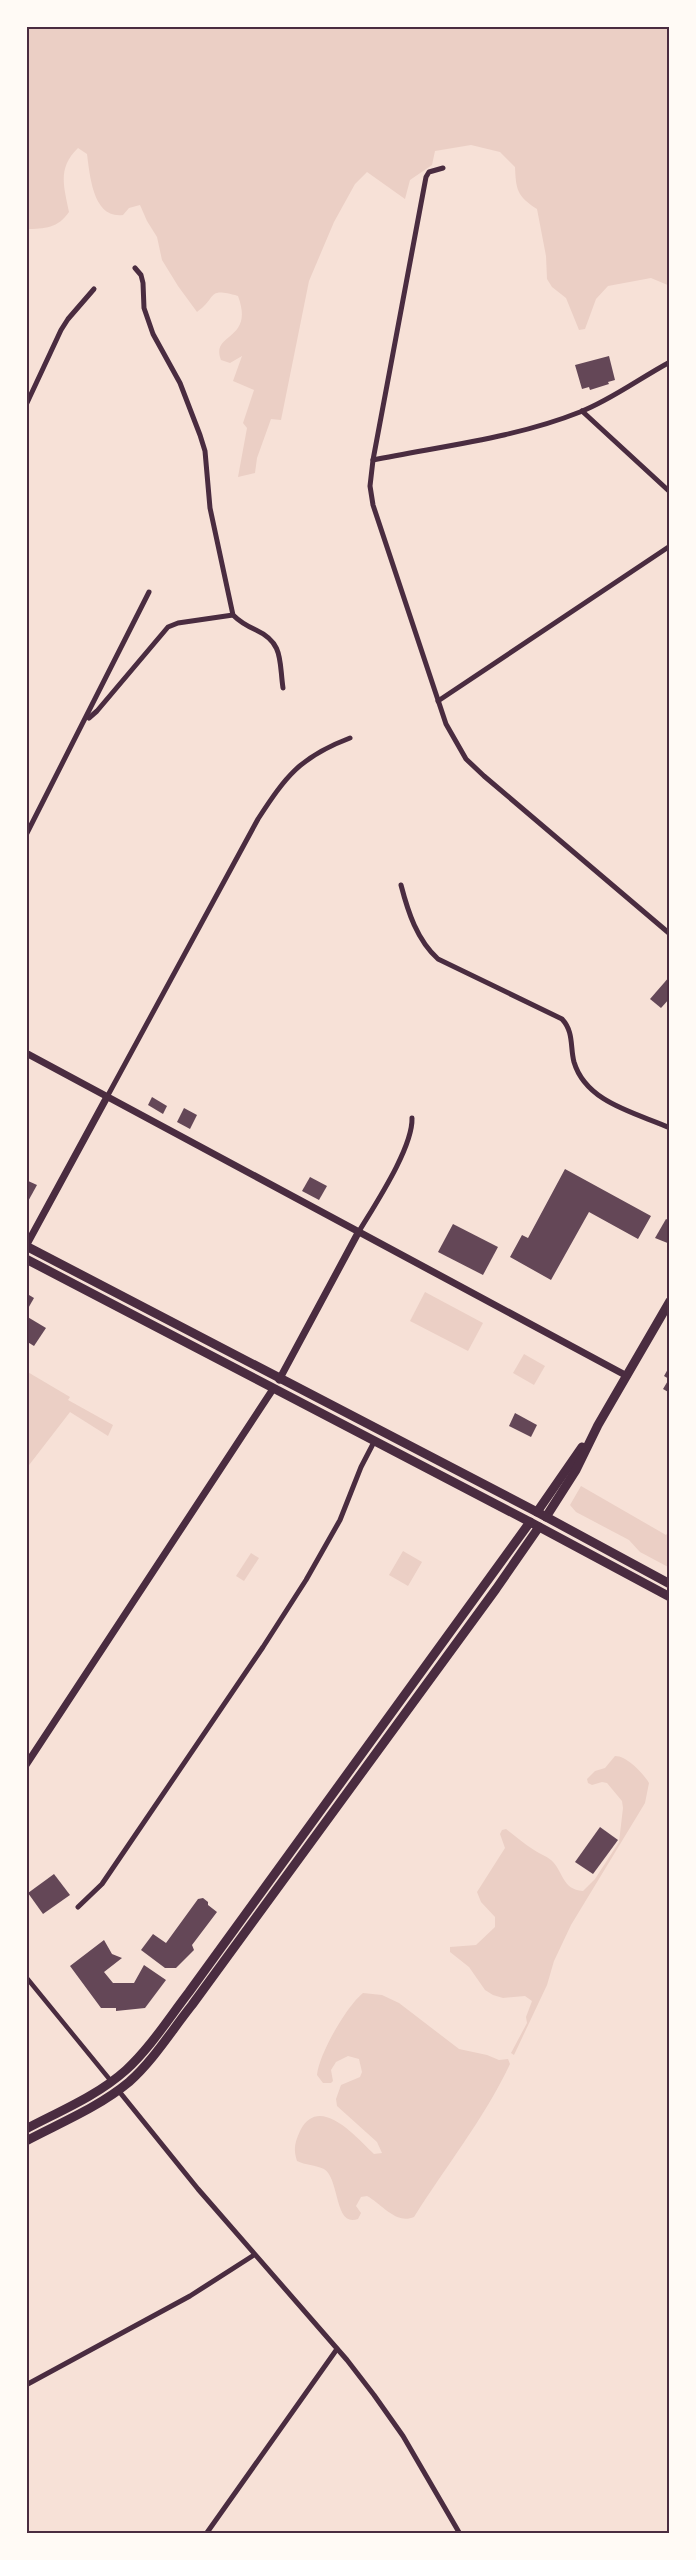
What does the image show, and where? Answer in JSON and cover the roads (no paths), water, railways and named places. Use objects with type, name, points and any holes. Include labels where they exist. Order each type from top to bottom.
[{"type":"main road","points":[[26,1246],[279,1380],[537,1512],[670,1584]]},
{"type":"main road","points":[[26,1259],[540,1527],[670,1597]]},
{"type":"main road","points":[[26,2130],[112,2081],[140,2055],[190,1992],[598,1425],[670,1301]]},
{"type":"main road","points":[[273,1389],[279,1380]]},
{"type":"main road","points":[[26,2142],[118,2090],[136,2075],[192,2005],[540,1527],[576,1470],[598,1425]]},
{"type":"main road","points":[[425,1666],[434,1672]]},
{"type":"main road","points":[[112,2081],[118,2090]]},
{"type":"street","points":[[443,168],[429,172],[426,177],[373,460],[370,486],[373,505],[438,702],[452,737],[474,767],[670,934]]},
{"type":"street","points":[[135,268],[143,283],[144,308],[153,334],[180,384],[203,443],[210,508],[233,615],[239,621],[275,642],[280,657],[283,688]]},
{"type":"street","points":[[26,405],[64,324],[94,289]]},
{"type":"street","points":[[373,460],[536,426],[582,411],[670,362]]},
{"type":"street","points":[[582,411],[670,492]]},
{"type":"street","points":[[438,702],[670,546]]},
{"type":"street","points":[[26,835],[86,720],[149,592]]},
{"type":"street","points":[[86,720],[97,711],[168,627],[178,623],[233,615]]},
{"type":"street","points":[[26,1246],[258,819],[298,765],[332,744],[350,738]]},
{"type":"street","points":[[401,885],[414,924],[438,959],[562,1019],[570,1032],[576,1068],[590,1086],[602,1098],[619,1109],[670,1128]]},
{"type":"street","points":[[26,1053],[358,1234],[627,1376]]},
{"type":"street","points":[[279,1380],[403,1153],[410,1135],[412,1118]]},
{"type":"street","points":[[26,1765],[273,1389]]},
{"type":"street","points":[[78,1907],[102,1884],[269,1639],[340,1520],[361,1466],[374,1442]]},
{"type":"street","points":[[26,1977],[112,2081]]},
{"type":"street","points":[[118,2090],[254,2255],[337,2349],[394,2422],[460,2534]]},
{"type":"street","points":[[26,2386],[190,2296],[254,2255]]},
{"type":"street","points":[[206,2534],[337,2349]]}]
